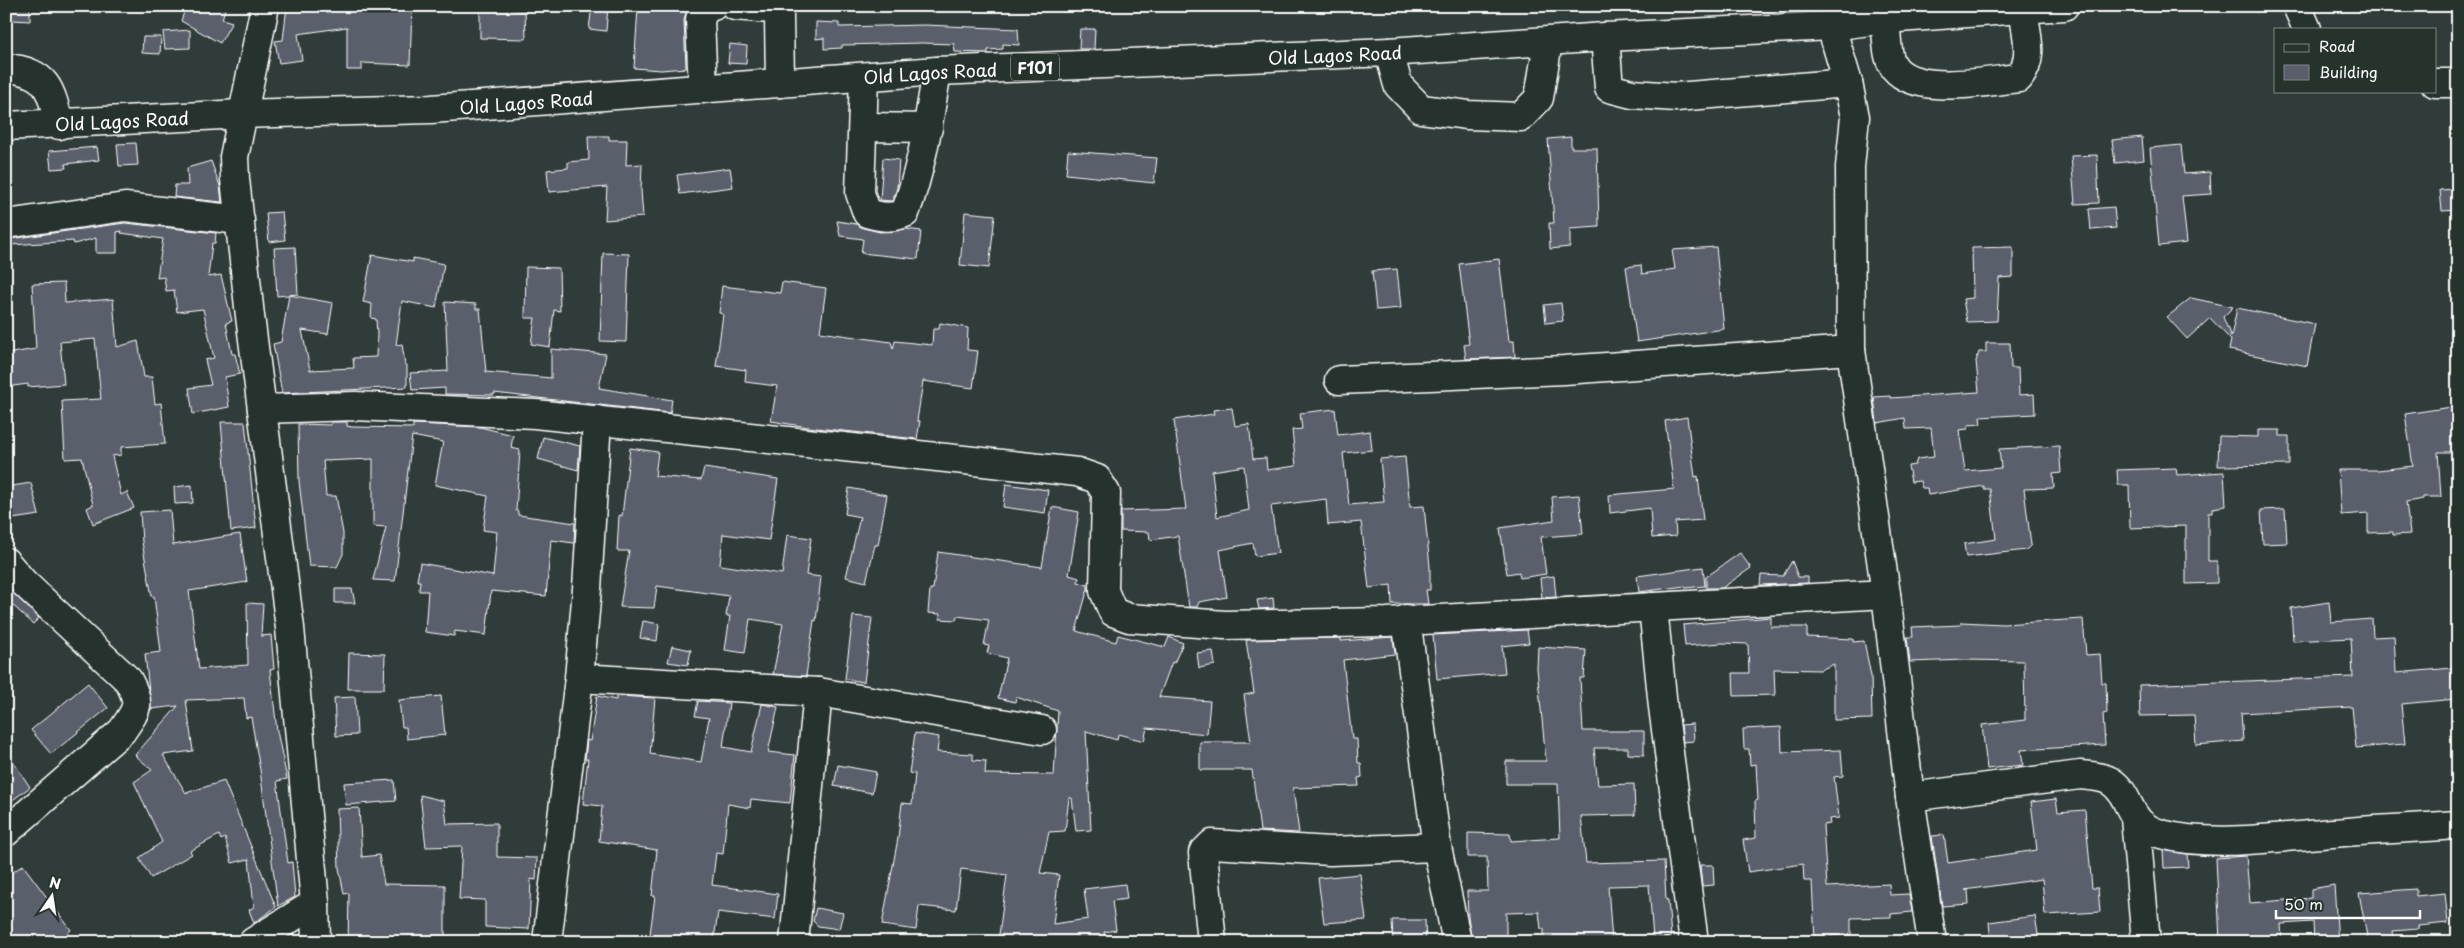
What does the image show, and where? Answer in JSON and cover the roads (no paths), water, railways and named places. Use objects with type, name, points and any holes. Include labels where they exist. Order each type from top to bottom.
[{"type":"street","points":[[265,6],[234,157],[234,179],[290,628],[315,903],[316,942]]},
{"type":"street","points":[[703,89],[700,19],[706,8],[713,6]]},
{"type":"street","points":[[734,6],[771,9],[779,16],[780,83]]},
{"type":"street","name":"Old Lagos Road","points":[[6,126],[59,125],[242,114],[430,109],[937,71],[1389,52],[1605,37],[1830,26],[1886,19],[2064,6]]},
{"type":"street","points":[[2297,6],[2307,28]]},
{"type":"street","points":[[1886,19],[1891,62],[1898,74],[1910,80],[1934,85],[2019,78],[2027,68],[2029,54],[2023,9]]},
{"type":"street","points":[[1830,26],[1848,83],[1854,117],[1850,167],[1851,350],[1886,594],[1910,797],[1932,942]]},
{"type":"street","points":[[1605,37],[1609,88],[1618,92],[1676,97],[1848,83]]},
{"type":"street","points":[[1389,52],[1398,85],[1421,109],[1468,115],[1521,116],[1539,98],[1548,42]]},
{"type":"street","points":[[6,68],[21,69],[43,79],[52,92],[59,125]]},
{"type":"street","points":[[864,77],[864,127],[860,193],[867,213],[882,218],[895,217],[905,213],[912,195],[928,128],[937,71]]},
{"type":"street","points":[[2436,83],[2458,83]]},
{"type":"street","points":[[864,127],[928,128]]},
{"type":"street","points":[[6,224],[125,207],[240,220]]},
{"type":"street","points":[[1339,380],[1564,370],[1851,350]]},
{"type":"street","points":[[262,409],[355,406],[535,414],[1077,472],[1097,479],[1106,493],[1104,591],[1113,612],[1129,618],[1225,625],[1386,622],[1406,619],[1886,594]]},
{"type":"street","points":[[547,942],[579,678],[587,589],[597,420]]},
{"type":"street","points":[[6,562],[24,583],[128,680],[137,697],[136,711],[122,731],[6,832]]},
{"type":"street","points":[[1653,607],[1663,707],[1694,942]]},
{"type":"street","points":[[1406,619],[1437,847],[1457,942]]},
{"type":"street","points":[[579,678],[818,692],[1042,730]]},
{"type":"street","points":[[801,941],[818,692]]},
{"type":"street","points":[[1910,797],[2080,775],[2098,777],[2110,781],[2121,793],[2135,818],[2143,827],[2158,833],[2199,839],[2268,839],[2458,825]]},
{"type":"street","points":[[2135,818],[2146,942]]},
{"type":"street","points":[[1212,942],[1203,853],[1212,844],[1330,851],[1437,847]]},
{"type":"street","points":[[253,942],[315,903]]}]
